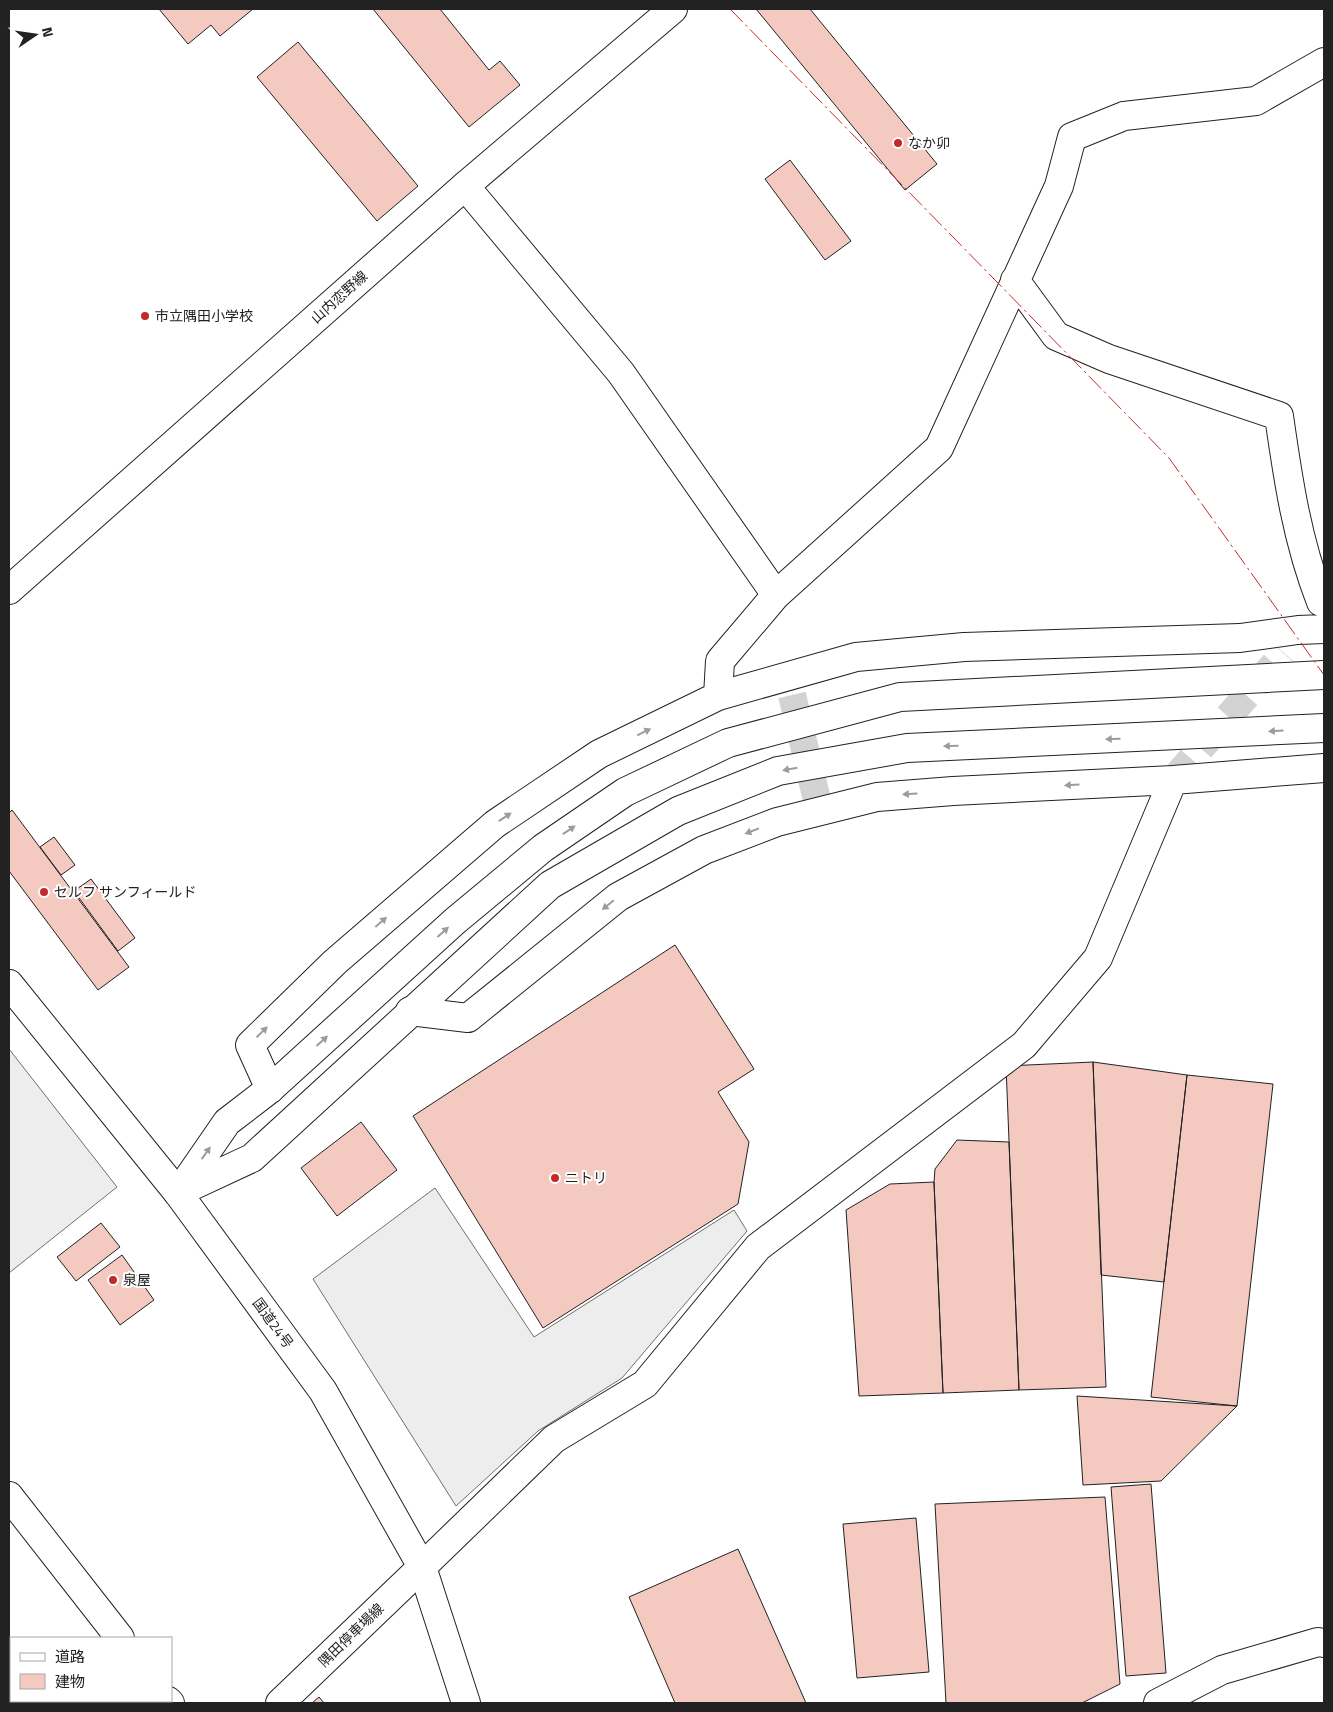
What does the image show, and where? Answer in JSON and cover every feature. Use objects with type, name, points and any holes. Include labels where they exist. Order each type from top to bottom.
[{"type":"main road","name":"山内恋野線","points":[[9,590],[466,186],[673,9]]},
{"type":"main road","points":[[718,696],[720,661],[776,595],[939,448],[1014,280],[1059,186],[1072,137],[1124,116],[1256,102],[1324,62]]},
{"type":"main road","points":[[466,186],[621,373],[776,595]]},
{"type":"main road","points":[[1014,280],[1056,336],[1109,359],[1278,416],[1293,512],[1311,577],[1323,600],[1311,630],[1284,653]]},
{"type":"main road","points":[[270,1089],[250,1045],[335,962],[495,824],[599,754],[718,696],[789,686],[856,657],[918,650],[1240,638],[1311,630]]},
{"type":"main road","points":[[178,1193],[227,1122],[270,1089],[455,921],[543,848],[625,792],[728,743],[900,698],[1324,675]]},
{"type":"main road","points":[[178,1193],[252,1158],[410,1011],[550,886],[678,811],[778,771],[907,748],[1324,728]]},
{"type":"main road","points":[[410,1011],[468,1018],[618,897],[704,850],[819,805],[877,797],[953,791],[1173,780],[1324,768]]},
{"type":"main road","name":"隅田停車場線","points":[[280,1703],[554,1439],[645,1384],[758,1247],[1024,1045],[1098,958],[1173,780]]},
{"type":"main road","name":"国道24号","points":[[9,984],[178,1193],[323,1391],[422,1567],[466,1703]]},
{"type":"main road","points":[[9,1496],[119,1637]]},
{"type":"main road","points":[[1158,1703],[1222,1670],[1318,1642],[1324,1643]]},
{"type":"shaded area","points":[[9,1049],[117,1187],[9,1273]]},
{"type":"shaded area","points":[[435,1188],[534,1337],[734,1210],[747,1231],[622,1378],[538,1431],[456,1506],[313,1279]]},
{"type":"building","points":[[159,9],[253,9],[220,36],[211,25],[188,44]]},
{"type":"building","points":[[373,9],[440,9],[489,70],[500,61],[520,85],[469,127]]},
{"type":"building","points":[[756,9],[810,9],[937,164],[905,190]]},
{"type":"building","points":[[298,42],[418,186],[377,221],[257,77]]},
{"type":"building","points":[[790,160],[851,241],[825,260],[765,179]]},
{"type":"building","points":[[12,810],[129,967],[98,990],[9,871],[9,813]]},
{"type":"building","points":[[54,837],[75,865],[61,875],[40,847]]},
{"type":"building","points":[[91,879],[135,938],[118,951],[74,891]]},
{"type":"building","points":[[675,945],[754,1069],[718,1092],[749,1142],[738,1204],[543,1328],[413,1116]]},
{"type":"building","points":[[1093,1062],[1187,1075],[1164,1282],[1101,1275]]},
{"type":"building","points":[[1093,1062],[1106,1387],[1019,1390],[1006,1066]]},
{"type":"building","points":[[1187,1075],[1273,1084],[1237,1406],[1151,1397]]},
{"type":"building","points":[[361,1122],[397,1170],[337,1216],[301,1168]]},
{"type":"building","points":[[957,1140],[1009,1142],[1019,1390],[943,1393],[934,1182],[935,1169]]},
{"type":"building","points":[[934,1182],[943,1393],[859,1396],[846,1210],[890,1184]]},
{"type":"building","points":[[101,1223],[120,1247],[76,1281],[57,1257]]},
{"type":"building","points":[[122,1255],[154,1300],[120,1325],[88,1280]]},
{"type":"building","points":[[1077,1396],[1237,1406],[1161,1481],[1083,1485]]},
{"type":"building","points":[[1151,1484],[1166,1673],[1126,1676],[1111,1487]]},
{"type":"building","points":[[1105,1497],[1120,1684],[1082,1703],[946,1703],[935,1504]]},
{"type":"building","points":[[916,1518],[929,1672],[857,1678],[843,1524]]},
{"type":"building","points":[[738,1549],[806,1703],[675,1703],[629,1597]]},
{"type":"building","points":[[319,1697],[324,1703],[312,1703]]},
{"type":"tunnel","points":[[1173,780],[1284,653]]},
{"type":"tunnel","points":[[792,695],[817,800]]},
{"type":"power","points":[[730,9],[1169,458],[1324,675]]},
{"type":"place","name":"なか卯","points":[[898,143]]},
{"type":"place","name":"市立隅田小学校","points":[[145,316]]},
{"type":"place","name":"セルフ サンフィールド","points":[[44,892]]},
{"type":"place","name":"ニトリ","points":[[555,1178]]},
{"type":"place","name":"泉屋","points":[[113,1280]]}]
